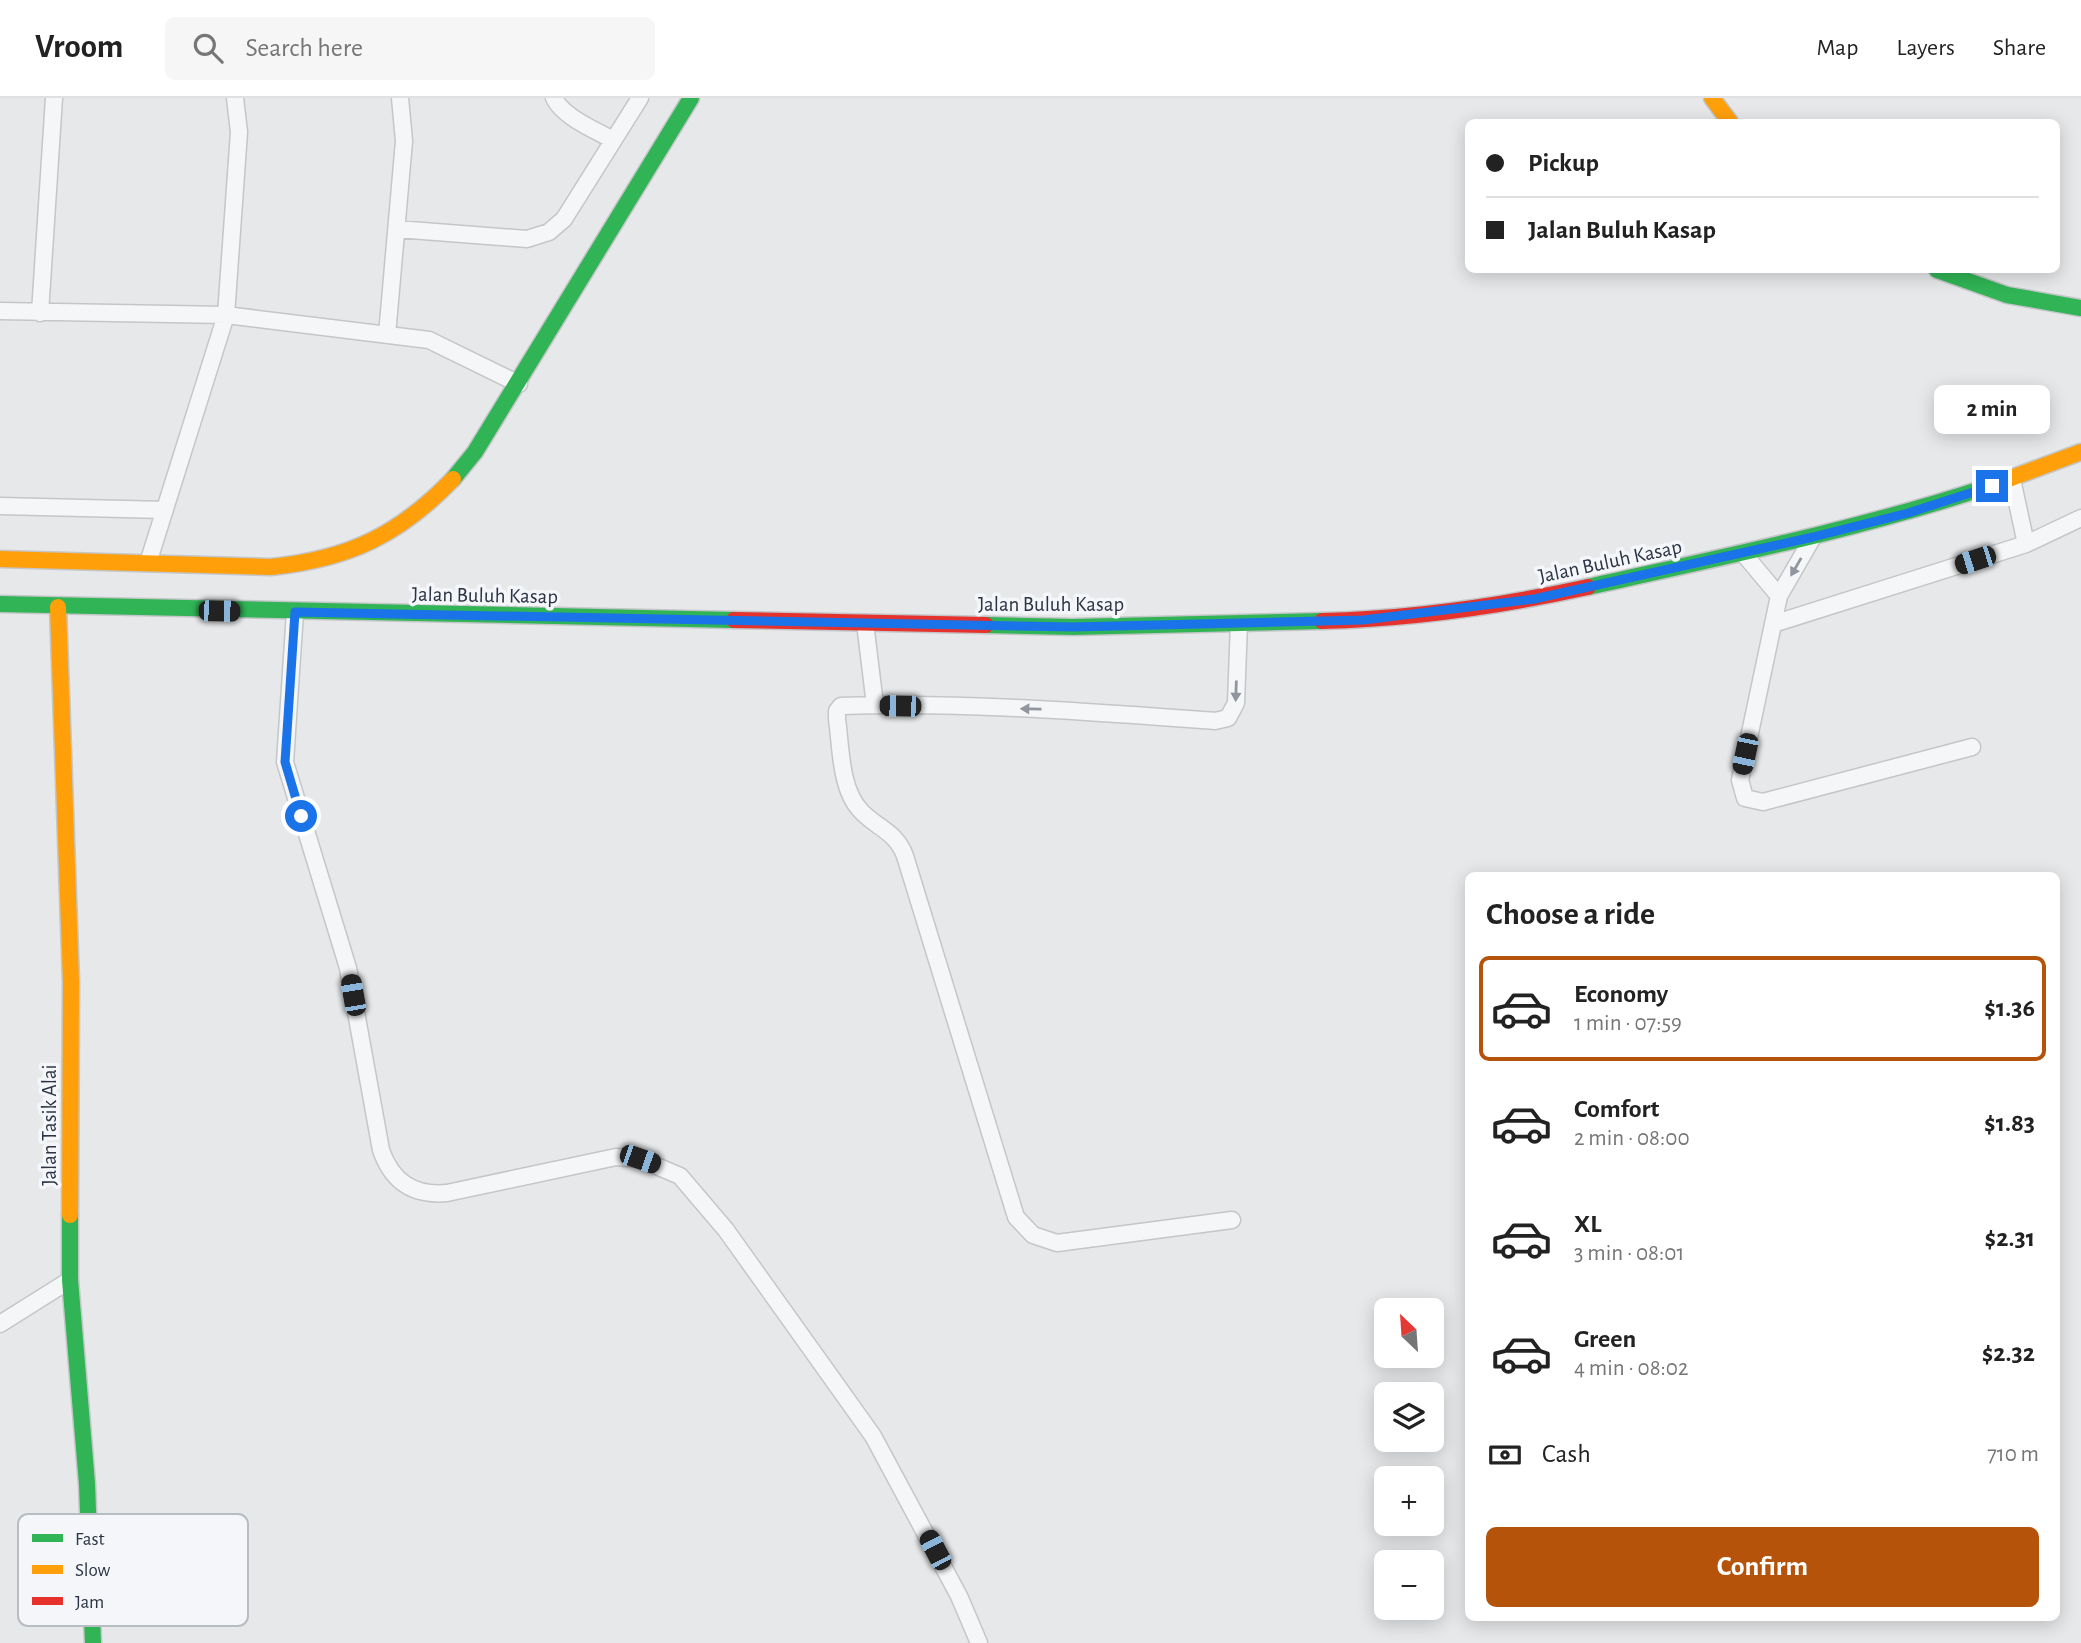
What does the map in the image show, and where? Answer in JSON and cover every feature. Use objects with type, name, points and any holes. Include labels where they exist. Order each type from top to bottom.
[{"type":"main road","points":[[0,559],[271,567],[310,565],[346,555],[382,538],[446,487],[475,452],[519,384],[691,98]]},
{"type":"main road","points":[[1712,98],[1728,119]]},
{"type":"main road","points":[[1944,273],[1978,288],[2036,305],[2081,308]]},
{"type":"main road","name":"Jalan Buluh Kasap","points":[[0,604],[1073,627],[1363,620],[1534,599],[1813,537],[1908,513],[2012,479],[2081,452]]},
{"type":"main road","name":"Jalan Tasik Alai","points":[[58,607],[71,982],[70,1280],[88,1514]]},
{"type":"street","points":[[40,313],[54,98]]},
{"type":"street","points":[[148,563],[226,315],[239,132],[235,98]]},
{"type":"street","points":[[387,335],[404,141],[400,98]]},
{"type":"street","points":[[554,98],[559,106],[613,140]]},
{"type":"street","points":[[397,229],[508,238],[538,237],[564,219],[640,98]]},
{"type":"street","points":[[0,311],[226,315],[433,341],[519,384]]},
{"type":"street","points":[[2012,479],[2026,544]]},
{"type":"street","points":[[0,506],[165,510]]},
{"type":"street","points":[[1773,624],[2026,544],[2081,518]]},
{"type":"street","points":[[1813,537],[1779,596],[1740,780],[1745,798],[1763,802],[1972,747]]},
{"type":"street","points":[[1744,553],[1779,596]]},
{"type":"street","points":[[295,612],[285,762],[348,968],[381,1150],[390,1170],[405,1186],[432,1195],[616,1157],[640,1159],[680,1176],[726,1230],[873,1436],[959,1596],[979,1643]]},
{"type":"street","points":[[865,623],[875,705]]},
{"type":"street","points":[[1232,1220],[1057,1243],[1033,1235],[1016,1217],[902,848],[886,829],[859,809],[849,792],[837,711],[841,706],[875,705],[1048,709],[1215,721],[1228,718],[1236,703],[1239,623]]},
{"type":"street","points":[[0,1324],[70,1280]]},
{"type":"traffic: fast","points":[[453,479],[475,452],[691,98]]},
{"type":"traffic: fast","points":[[1945,273],[2007,295],[2081,308]]},
{"type":"traffic: fast","points":[[1588,587],[1839,530],[1987,487]]},
{"type":"traffic: fast","points":[[0,604],[734,620]]},
{"type":"traffic: fast","points":[[986,625],[1073,627],[1322,621]]},
{"type":"traffic: fast","points":[[70,1215],[70,1280],[88,1514]]},
{"type":"traffic: fast","points":[[92,1626],[93,1643]]},
{"type":"traffic: slow","points":[[1712,98],[1728,119]]},
{"type":"traffic: slow","points":[[1987,487],[2081,452]]},
{"type":"traffic: slow","points":[[0,559],[271,567],[299,563],[325,558],[371,541],[413,515],[453,479]]},
{"type":"traffic: slow","points":[[58,607],[71,982],[70,1215]]},
{"type":"traffic: jam","points":[[1322,621],[1388,618],[1455,610],[1588,587]]},
{"type":"traffic: jam","points":[[734,620],[986,625]]},
{"type":"route","points":[[301,816],[285,762],[295,612],[1073,627],[1363,620],[1534,599],[1813,537],[1908,513],[1992,486]]}]
